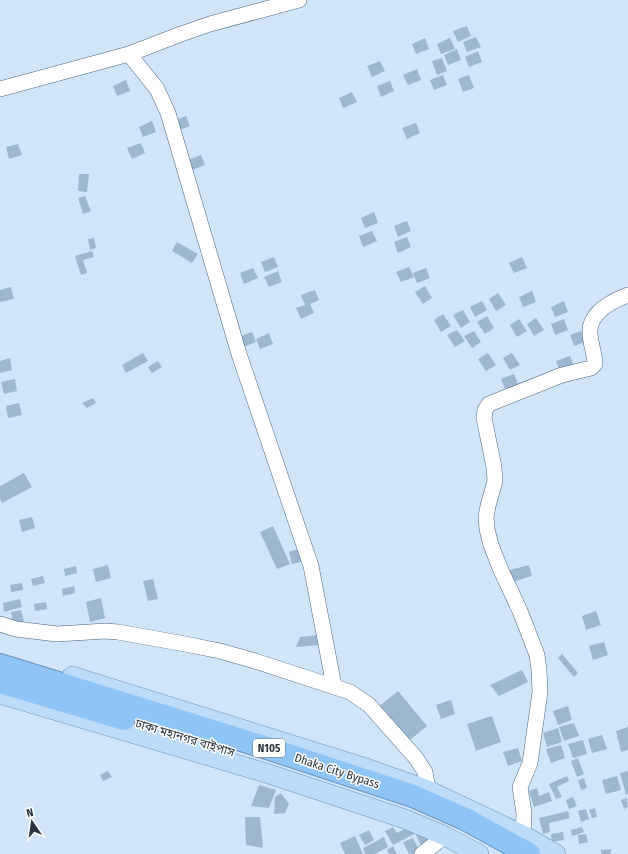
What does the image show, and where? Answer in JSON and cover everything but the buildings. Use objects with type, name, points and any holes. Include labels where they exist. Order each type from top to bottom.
[{"type":"highway","name":"Dhaka City Bypass","points":[[0,665],[259,745],[413,796],[526,844]]},
{"type":"highway","name":"ঢাকা মহানগর বাইপাস","points":[[0,682],[267,763],[406,808],[501,854]]},
{"type":"main road","points":[[0,654],[363,766],[428,790],[526,844],[556,854]]},
{"type":"main road","points":[[0,694],[266,772],[406,819],[445,836],[479,854]]},
{"type":"street","points":[[0,89],[129,54],[210,24],[299,0]]},
{"type":"street","points":[[129,54],[157,89],[168,113],[239,354],[311,566],[334,686]]},
{"type":"street","points":[[526,844],[524,813],[520,787],[530,763],[540,692],[539,670],[537,655],[520,611],[500,568],[491,545],[487,529],[486,517],[495,481],[494,467],[484,418],[485,410],[489,404],[562,375],[591,368],[595,364],[590,333],[591,322],[596,315],[614,302],[628,295]]},
{"type":"street","points":[[0,624],[16,629],[57,634],[106,631],[178,642],[227,653],[350,692],[369,705],[422,765],[425,772],[428,790]]},
{"type":"street","points":[[422,854],[445,836]]}]
